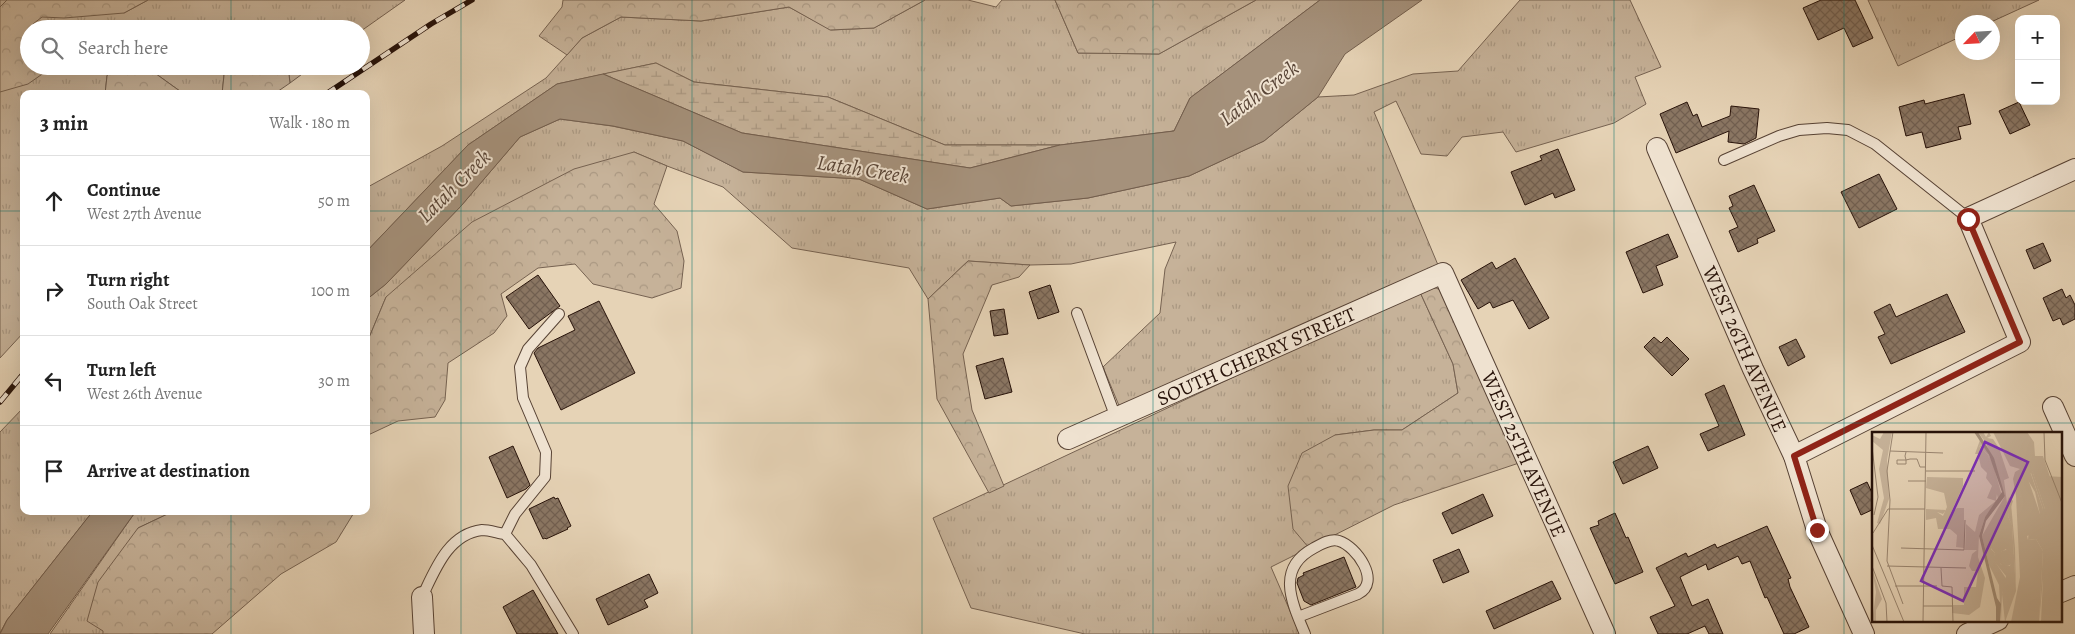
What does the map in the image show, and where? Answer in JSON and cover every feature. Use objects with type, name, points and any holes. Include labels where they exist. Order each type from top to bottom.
[{"type":"street","name":"WEST 26TH AVENUE","points":[[1657,148],[1753,369],[1794,456],[1817,530],[1864,634]]},
{"type":"street","points":[[1794,456],[2020,342],[1968,218],[2075,169]]},
{"type":"street","name":"SOUTH CHERRY STREET","points":[[1068,439],[1443,273]]},
{"type":"street","name":"WEST 25TH AVENUE","points":[[1443,273],[1605,634]]},
{"type":"street","points":[[2053,407],[2075,456]]},
{"type":"street","points":[[2062,592],[2075,586]]},
{"type":"street","points":[[422,597],[424,634]]},
{"type":"street","points":[[1967,634],[1994,622]]},
{"type":"lane","points":[[1724,160],[1779,136],[1799,130],[1827,128],[1848,130],[1875,144],[1968,218]]},
{"type":"lane","points":[[505,534],[515,514],[545,477],[546,452],[523,398],[520,367],[528,349],[559,314]]},
{"type":"lane","points":[[1077,314],[1116,418]]},
{"type":"lane","points":[[422,597],[440,560],[460,538],[482,530],[505,534],[531,565],[573,634]]},
{"type":"lane","points":[[1298,617],[1358,594],[1366,588],[1368,582],[1366,569],[1360,556],[1349,546],[1334,540],[1323,543],[1306,552],[1294,564],[1290,572],[1290,588],[1298,617],[1305,634]]},
{"type":"green space","points":[[0,0],[103,0],[124,13],[148,0],[405,0],[370,25],[370,20],[20,20],[20,75],[108,75],[105,90],[20,90],[20,336],[0,358]]},
{"type":"green space","points":[[7,0],[148,0],[124,13],[64,18],[42,17],[38,20],[20,20],[20,75],[41,75],[28,84],[0,92],[0,7]]},
{"type":"green space","points":[[563,0],[925,0],[874,28],[830,30],[789,7],[701,21],[621,17],[582,38],[567,55],[539,36],[562,7]]},
{"type":"green space","points":[[925,0],[968,0],[996,7],[1002,0],[1055,0],[1078,53],[1159,54],[1256,0],[1320,0],[1190,98],[1174,131],[1060,145],[945,145],[828,97],[694,82],[656,63],[557,84],[468,145],[370,248],[370,186],[442,146],[546,78],[582,38],[621,17],[701,21],[789,7],[831,30],[874,28]]},
{"type":"green space","points":[[1055,0],[1256,0],[1159,54],[1078,53]]},
{"type":"green space","points":[[1520,0],[1630,0],[1661,67],[1635,77],[1646,104],[1614,123],[1516,152],[1503,132],[1462,137],[1447,156],[1421,154],[1396,101],[1374,112],[1438,265],[1120,408],[1103,367],[1160,313],[1165,269],[1176,242],[1071,264],[1030,265],[968,261],[928,299],[909,268],[792,248],[723,187],[634,152],[386,297],[370,335],[370,297],[386,284],[461,206],[520,137],[560,119],[612,126],[683,141],[743,172],[859,179],[927,209],[1000,198],[1011,206],[1088,198],[1189,176],[1264,141],[1318,97],[1354,95],[1413,74],[1458,71]]},
{"type":"green space","points":[[1868,0],[2039,0],[2000,18],[2000,15],[1955,15],[1955,39],[1898,66]]},
{"type":"green space","points":[[656,63],[694,82],[828,97],[945,145],[1060,145],[970,168],[742,133],[603,74]]},
{"type":"green space","points":[[158,75],[224,75],[222,90],[178,90]]},
{"type":"green space","points":[[158,75],[178,90],[105,90],[107,76]]},
{"type":"green space","points":[[224,75],[289,75],[290,83],[280,90],[222,90]]},
{"type":"green space","points":[[289,75],[301,75],[290,83]]},
{"type":"green space","points":[[634,152],[667,166],[654,204],[677,231],[684,261],[681,288],[652,298],[593,284],[575,264],[538,268],[501,294],[507,316],[494,333],[448,363],[445,400],[435,417],[398,421],[370,434],[370,335],[386,297],[472,222],[574,169]]},
{"type":"green space","points":[[968,261],[1030,265],[1019,277],[992,285],[963,354],[972,410],[1004,486],[989,493],[937,399],[928,299]]},
{"type":"green space","points":[[1436,288],[1447,293],[1519,463],[1394,505],[1309,548],[1293,529],[1288,486],[1302,453],[1335,435],[1374,430],[1402,430],[1458,393],[1453,364],[1419,290]]},
{"type":"green space","points":[[1419,290],[1453,364],[1458,393],[1402,430],[1374,430],[1335,435],[1309,548],[1271,567],[1300,634],[1085,634],[971,608],[933,518]]},
{"type":"green space","points":[[20,411],[20,515],[90,515],[7,620],[0,633],[0,432]]},
{"type":"green space","points":[[133,515],[166,515],[138,528],[103,634],[50,634]]},
{"type":"green space","points":[[166,515],[353,515],[336,542],[281,574],[212,634],[103,634],[103,631],[87,621],[98,582],[138,528]]},
{"type":"water","name":"Latah Creek","points":[[1320,0],[1422,0],[1345,54],[1318,97],[1264,141],[1189,176],[1088,198],[1011,206],[1000,198],[927,209],[859,179],[743,172],[683,141],[613,126],[560,119],[520,137],[461,206],[386,284],[370,297],[370,248],[468,145],[557,84],[603,74],[742,133],[970,168],[1060,145],[1174,131],[1190,98]]},
{"type":"water","points":[[90,515],[133,515],[48,634],[0,634],[7,620]]},
{"type":"building","points":[[1821,0],[1855,0],[1873,38],[1853,47],[1844,28],[1818,40],[1803,8]]},
{"type":"building","points":[[1964,94],[1971,124],[1958,127],[1961,139],[1926,148],[1922,132],[1906,136],[1899,107],[1924,100],[1925,104]]},
{"type":"building","points":[[1687,102],[1693,116],[1697,114],[1702,127],[1730,116],[1731,106],[1759,109],[1756,138],[1744,144],[1728,142],[1729,131],[1676,153],[1660,114]]},
{"type":"building","points":[[2015,104],[2020,105],[2030,125],[2010,134],[1999,111]]},
{"type":"building","points":[[1558,149],[1575,190],[1555,198],[1553,193],[1525,205],[1511,172],[1542,160],[1540,156]]},
{"type":"building","points":[[1879,174],[1897,209],[1859,228],[1841,192]]},
{"type":"building","points":[[1754,185],[1775,231],[1757,239],[1758,243],[1738,252],[1729,231],[1738,227],[1729,208],[1733,206],[1729,196]]},
{"type":"building","points":[[1668,234],[1678,257],[1656,266],[1663,285],[1643,293],[1626,252]]},
{"type":"building","points":[[2043,243],[2051,261],[2034,269],[2026,250]]},
{"type":"building","points":[[1515,258],[1549,318],[1529,329],[1513,300],[1493,308],[1490,302],[1478,309],[1461,280],[1492,262],[1496,269]]},
{"type":"building","points":[[538,275],[560,306],[529,329],[506,297]]},
{"type":"building","points":[[1050,285],[1059,312],[1038,319],[1029,292]]},
{"type":"building","points":[[2062,289],[2066,298],[2070,295],[2075,305],[2075,319],[2063,325],[2060,318],[2053,321],[2043,298]]},
{"type":"building","points":[[1947,294],[1965,332],[1891,364],[1878,337],[1885,334],[1874,312],[1890,304],[1896,317]]},
{"type":"building","points":[[599,301],[635,373],[561,410],[534,353],[538,348],[575,330],[568,316]]},
{"type":"building","points":[[1004,309],[1008,334],[994,336],[990,311]]},
{"type":"building","points":[[1654,337],[1661,343],[1667,337],[1689,359],[1672,376],[1644,347]]},
{"type":"building","points":[[1796,339],[1805,357],[1788,366],[1779,347]]},
{"type":"building","points":[[1003,358],[1012,392],[985,399],[976,366]]},
{"type":"building","points":[[1724,385],[1745,435],[1708,451],[1700,434],[1719,426],[1705,394]]},
{"type":"building","points":[[513,446],[530,485],[526,489],[507,498],[489,457]]},
{"type":"building","points":[[1648,446],[1658,468],[1623,484],[1613,462]]},
{"type":"building","points":[[1867,482],[1872,493],[1872,510],[1861,515],[1850,490]]},
{"type":"building","points":[[1483,494],[1493,516],[1452,534],[1442,513]]},
{"type":"building","points":[[554,497],[555,499],[558,498],[571,526],[543,539],[529,509]]},
{"type":"building","points":[[1615,513],[1643,572],[1615,584],[1590,528],[1599,525],[1598,521]]},
{"type":"building","points":[[1767,526],[1791,578],[1788,579],[1790,587],[1809,627],[1794,634],[1784,634],[1767,597],[1765,598],[1750,561],[1742,564],[1738,556],[1708,570],[1706,564],[1680,577],[1692,606],[1708,599],[1723,634],[1709,634],[1705,626],[1687,634],[1658,634],[1650,617],[1675,606],[1656,568],[1686,553],[1688,557],[1715,544],[1717,548]]},
{"type":"building","points":[[1459,549],[1469,572],[1443,583],[1433,560]]},
{"type":"building","points":[[1344,557],[1356,587],[1311,605],[1304,601],[1297,583],[1298,578],[1304,575],[1303,573]]},
{"type":"building","points":[[649,574],[658,593],[644,600],[648,607],[608,625],[596,599]]},
{"type":"building","points":[[1552,581],[1561,599],[1494,629],[1486,611]]},
{"type":"building","points":[[533,590],[558,634],[517,634],[503,607]]},
{"type":"railway","points":[[370,65],[431,24],[472,0]]},
{"type":"railway","points":[[332,90],[354,75]]},
{"type":"railway","points":[[0,402],[20,378]]},
{"type":"route","points":[[1817,530],[1794,456],[2020,342],[1968,219]]}]
